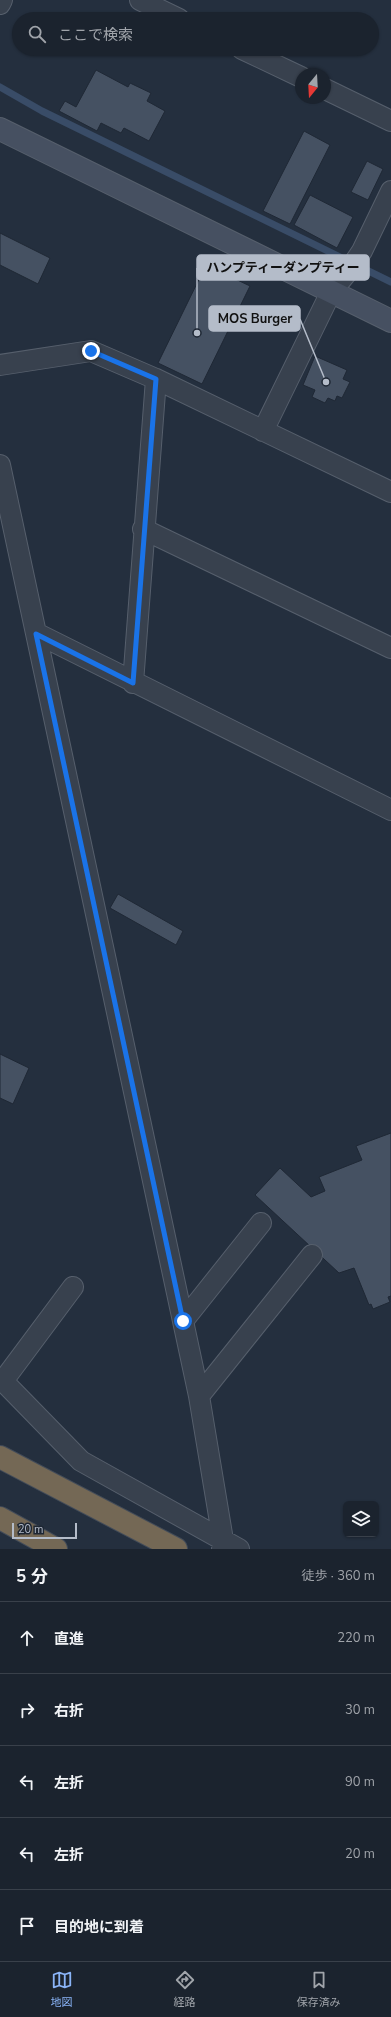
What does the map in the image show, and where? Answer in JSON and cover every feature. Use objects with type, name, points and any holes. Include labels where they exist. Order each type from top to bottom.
[{"type":"highway","points":[[0,1457],[176,1549]]},
{"type":"highway","points":[[0,1518],[56,1549]]},
{"type":"street","points":[[0,4],[2,0]]},
{"type":"street","points":[[140,0],[165,12]]},
{"type":"street","points":[[257,56],[295,74]]},
{"type":"street","points":[[331,92],[391,121]]},
{"type":"street","points":[[0,129],[391,321]]},
{"type":"street","points":[[263,431],[331,292],[350,269],[362,251],[391,191]]},
{"type":"street","points":[[0,365],[91,351],[156,379],[391,492]]},
{"type":"street","points":[[133,683],[156,379]]},
{"type":"street","points":[[0,465],[7,535],[36,634],[199,1396],[228,1546]]},
{"type":"street","points":[[144,529],[391,648]]},
{"type":"street","points":[[36,634],[391,810]]},
{"type":"street","points":[[183,1321],[261,1223]]},
{"type":"street","points":[[199,1396],[312,1255]]},
{"type":"street","points":[[73,1287],[2,1380],[81,1461],[228,1546]]},
{"type":"building","points":[[96,70],[128,87],[130,83],[151,93],[147,101],[165,111],[149,141],[124,128],[121,133],[101,123],[97,131],[59,111],[65,101],[76,107]]},
{"type":"building","points":[[304,131],[330,145],[290,224],[263,211]]},
{"type":"building","points":[[367,161],[383,169],[368,200],[351,192]]},
{"type":"building","points":[[310,195],[353,217],[337,248],[294,225]]},
{"type":"building","points":[[0,233],[50,258],[38,284],[0,265]]},
{"type":"building","points":[[206,265],[250,286],[202,384],[158,363]]},
{"type":"building","points":[[315,356],[347,370],[343,379],[350,382],[342,398],[337,396],[335,401],[328,398],[325,403],[312,397],[315,390],[303,385]]},
{"type":"building","points":[[118,894],[183,931],[176,945],[110,908]]},
{"type":"building","points":[[0,1054],[29,1068],[13,1104],[0,1098]]},
{"type":"building","points":[[391,1133],[391,1296],[388,1297],[390,1302],[373,1309],[371,1304],[369,1305],[354,1268],[339,1273],[255,1195],[280,1168],[311,1197],[325,1191],[319,1177],[362,1160],[356,1146]]},
{"type":"waterway","points":[[0,87],[42,111],[391,282]]},
{"type":"place","name":"ハンプティーダンプティー","points":[[197,333]]},
{"type":"place","name":"MOS Burger","points":[[326,382]]},
{"type":"route","points":[[91,351],[156,379],[133,683],[36,634],[183,1321]]}]
